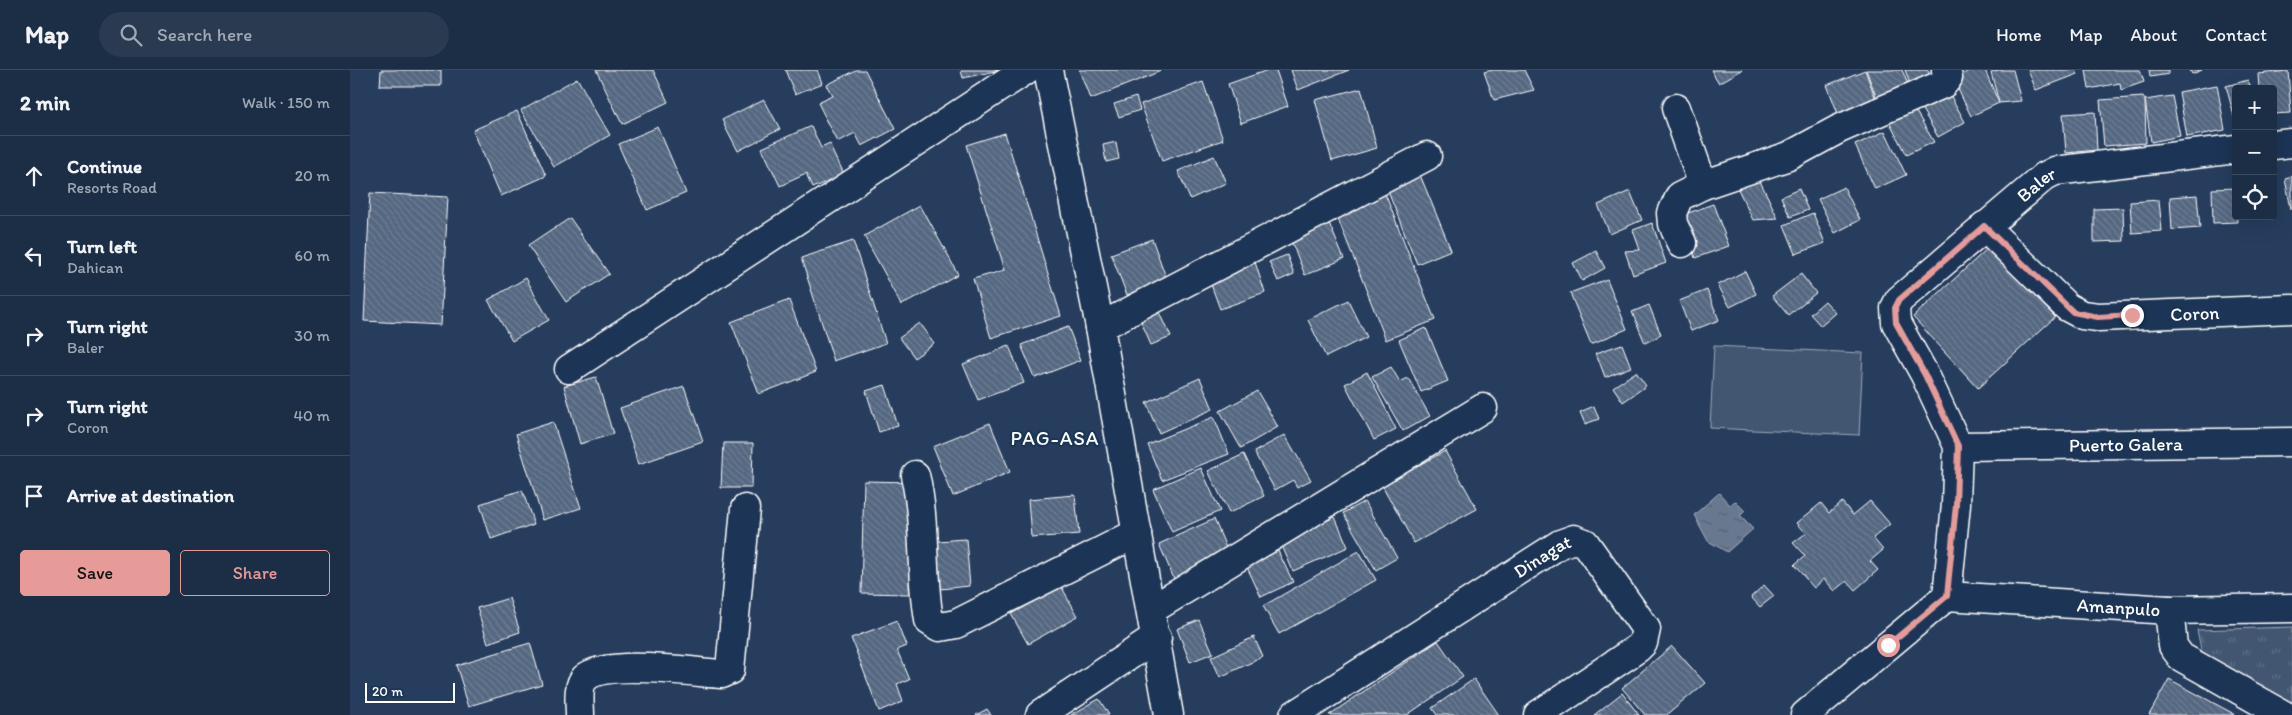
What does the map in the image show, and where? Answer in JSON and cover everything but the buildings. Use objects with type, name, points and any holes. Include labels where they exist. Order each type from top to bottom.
[{"type":"street","points":[[569,369],[1026,70]]},
{"type":"street","points":[[1048,70],[1100,327],[1136,533],[1157,637],[1169,715]]},
{"type":"street","points":[[1682,243],[1673,224],[1673,207],[1680,197],[1703,185],[1789,156],[1839,129],[1943,84],[1948,78],[1946,70]]},
{"type":"street","points":[[1676,108],[1703,185]]},
{"type":"street","points":[[2277,145],[2292,143]]},
{"type":"street","name":"Baler","points":[[1958,446],[1925,375],[1896,323],[1895,308],[1899,300],[1984,226],[2055,170],[2232,149]]},
{"type":"street","points":[[1100,327],[1427,156]]},
{"type":"street","name":"Coron","points":[[1984,226],[2067,306],[2082,315],[2098,317],[2292,310]]},
{"type":"street","points":[[1151,610],[1483,408]]},
{"type":"street","name":"Puerto Galera","points":[[1958,446],[2292,442]]},
{"type":"street","points":[[1805,715],[1947,596],[1956,504],[1958,446]]},
{"type":"street","points":[[916,475],[923,520],[924,590],[929,620],[940,627],[956,624],[1136,533]]},
{"type":"street","points":[[580,715],[580,689],[584,679],[597,670],[626,667],[721,674],[730,670],[745,509]]},
{"type":"street","name":"Dinagat","points":[[1294,715],[1552,549],[1574,539],[1584,543],[1646,629],[1646,635],[1638,648],[1538,715]]},
{"type":"street","name":"Amanpulo","points":[[1947,596],[2169,610],[2292,608]]},
{"type":"street","points":[[2169,610],[2173,646],[2180,657],[2284,715]]},
{"type":"street","points":[[1040,715],[1157,637]]},
{"type":"green space","points":[[1714,346],[1863,353],[1859,435],[1710,428]]},
{"type":"green space","points":[[2292,627],[2292,705],[2204,663],[2197,630]]},
{"type":"water","points":[[1719,493],[1730,505],[1735,501],[1745,511],[1740,516],[1753,529],[1727,552],[1708,541],[1694,515]]},
{"type":"district","name":"PAG-ASA","points":[[1055,438]]},
{"type":"route","points":[[1888,645],[1947,596],[1956,504],[1958,446],[1925,375],[1896,323],[1894,316],[1895,308],[1899,300],[1984,226],[2073,312],[2098,317],[2132,315]]}]
